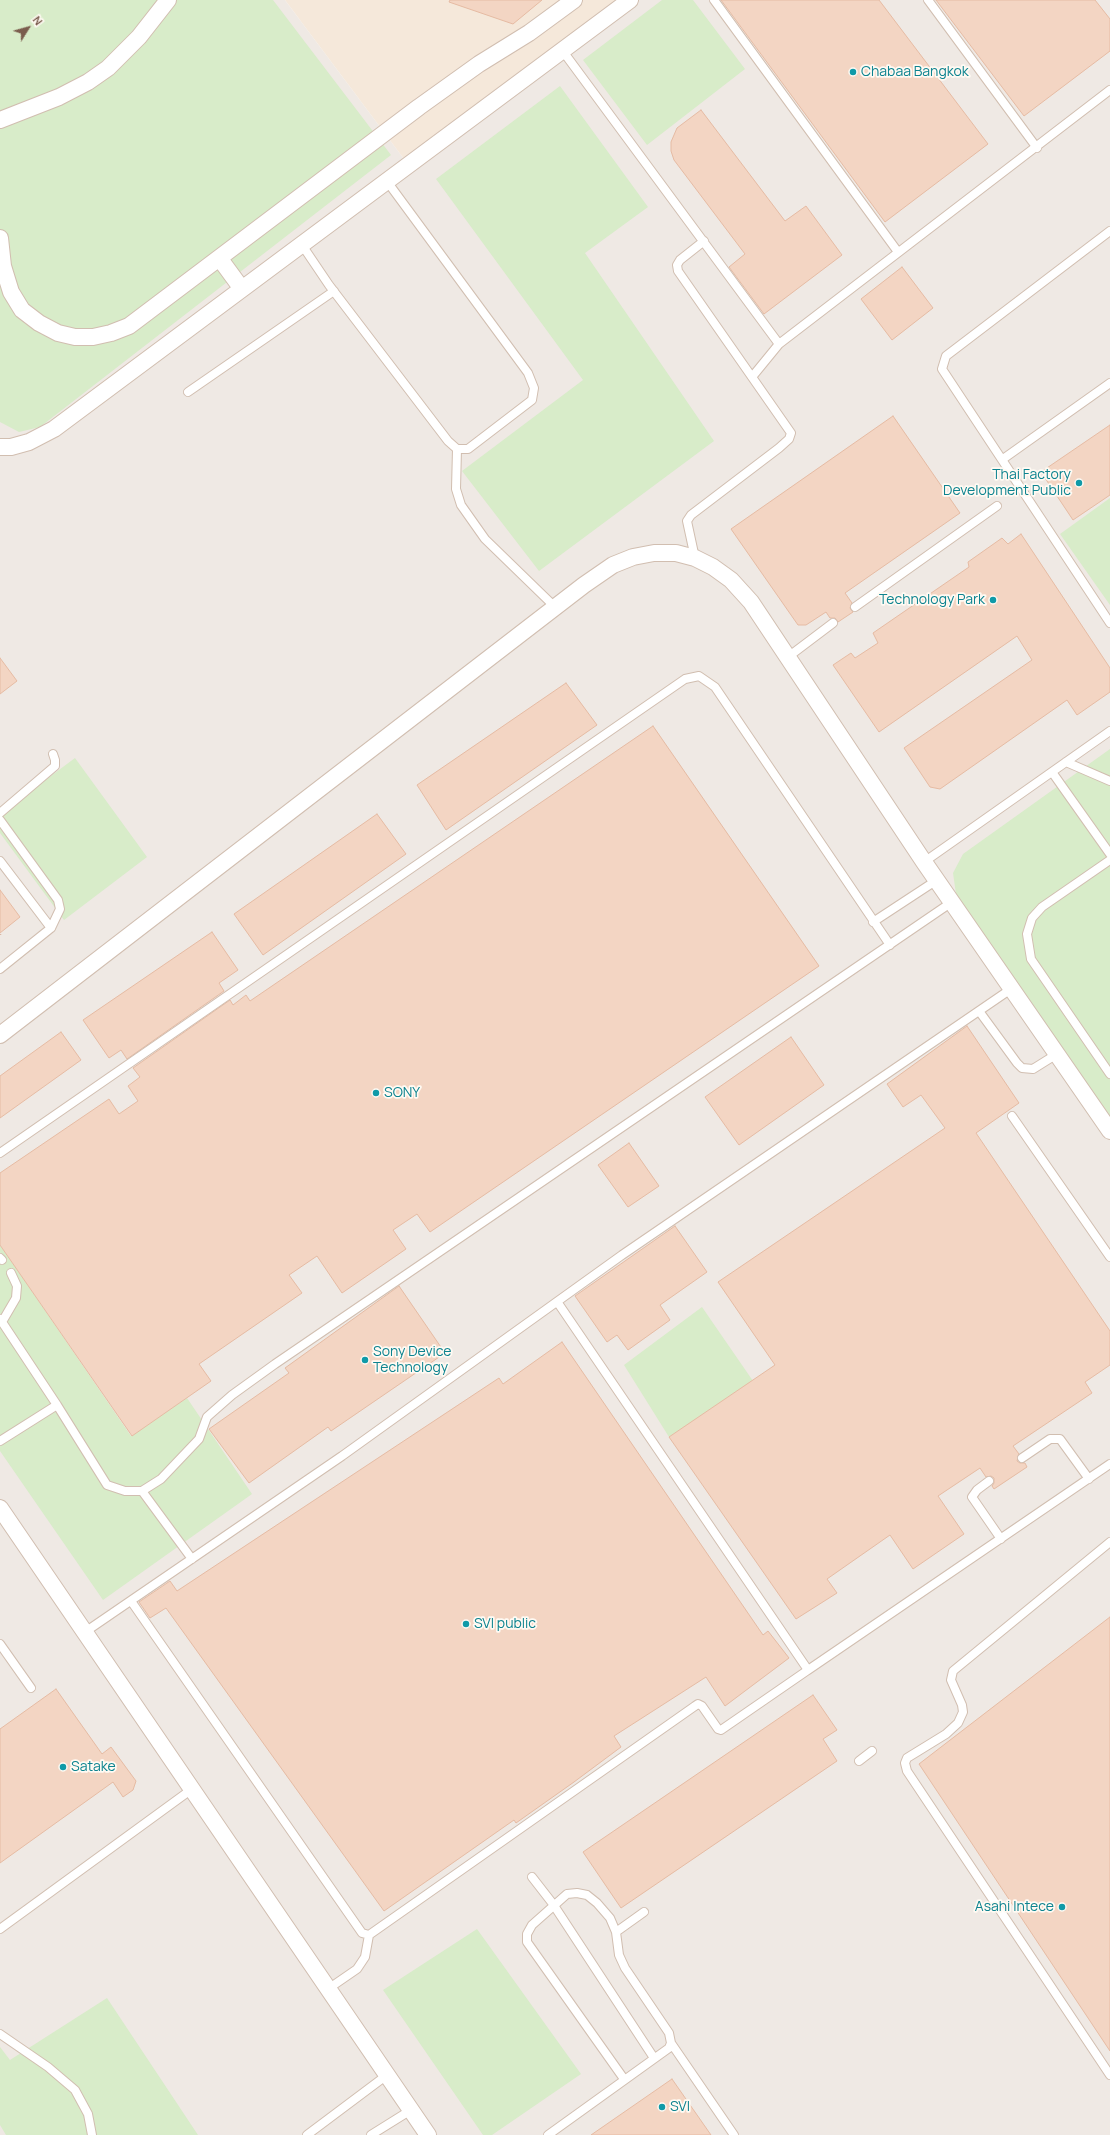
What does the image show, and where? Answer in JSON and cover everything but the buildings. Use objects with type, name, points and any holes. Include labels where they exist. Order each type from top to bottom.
[{"type":"street","points":[[0,120],[59,96],[88,82],[108,68],[139,37],[168,0]]},
{"type":"street","points":[[0,238],[5,292],[22,310],[40,323],[58,333],[69,336],[93,337],[112,333],[129,326],[220,259],[419,107],[479,64],[529,33],[574,0]]},
{"type":"street","points":[[0,447],[11,447],[29,442],[54,429],[156,351],[242,289],[386,180],[630,0]]},
{"type":"street","points":[[220,259],[242,289]]},
{"type":"street","points":[[0,1035],[556,607],[613,565],[633,557],[654,553],[676,553],[695,558],[713,567],[731,580],[751,602],[924,862],[1110,1131]]},
{"type":"street","points":[[0,1508],[192,1789],[332,1987],[387,2075],[428,2135]]},
{"type":"lane","points":[[714,0],[898,252]]},
{"type":"lane","points":[[928,0],[1037,148]]},
{"type":"lane","points":[[562,50],[779,344]]},
{"type":"lane","points":[[752,377],[779,344],[898,252],[1037,148],[1110,90]]},
{"type":"lane","points":[[302,244],[332,288],[448,441],[458,449],[468,449],[532,400],[534,388],[528,373],[386,180]]},
{"type":"lane","points":[[1110,231],[946,356],[942,369],[1003,459],[1110,623]]},
{"type":"lane","points":[[695,558],[688,521],[691,514],[779,448],[789,439],[791,433],[678,271],[677,265],[680,260],[704,241]]},
{"type":"lane","points":[[188,392],[332,288]]},
{"type":"lane","points":[[1003,459],[1110,383]]},
{"type":"lane","points":[[458,449],[456,490],[461,505],[485,539],[556,607]]},
{"type":"lane","points":[[855,607],[997,506]]},
{"type":"lane","points":[[788,656],[833,623]]},
{"type":"lane","points":[[0,1153],[685,679],[699,676],[715,687],[890,945]]},
{"type":"lane","points":[[924,862],[1110,731]]},
{"type":"lane","points":[[0,813],[55,766],[53,754]]},
{"type":"lane","points":[[1066,762],[1110,781]]},
{"type":"lane","points":[[1052,772],[1110,854]]},
{"type":"lane","points":[[0,820],[58,900],[60,909],[51,928],[0,969]]},
{"type":"lane","points":[[1110,860],[1042,907],[1032,918],[1027,934],[1031,959],[1110,1074]]},
{"type":"lane","points":[[0,861],[51,928]]},
{"type":"lane","points":[[874,922],[937,880]]},
{"type":"lane","points":[[11,1273],[17,1286],[16,1298],[1,1320],[107,1485],[125,1491],[142,1491],[161,1479],[199,1439],[208,1417],[232,1395],[275,1364],[952,902]]},
{"type":"lane","points":[[85,1632],[342,1456],[558,1303],[622,1255],[1011,988]]},
{"type":"lane","points":[[979,1011],[1016,1063],[1022,1068],[1033,1069],[1057,1054]]},
{"type":"lane","points":[[1012,1116],[1110,1257]]},
{"type":"lane","points":[[558,1303],[808,1670]]},
{"type":"lane","points":[[0,1441],[56,1405]]},
{"type":"lane","points":[[1022,1458],[1050,1439],[1060,1439],[1089,1479]]},
{"type":"lane","points":[[332,1987],[357,1969],[365,1957],[369,1935],[695,1706],[698,1704],[702,1706],[718,1729],[721,1730],[1110,1464]]},
{"type":"lane","points":[[989,1481],[977,1490],[972,1497],[1001,1538]]},
{"type":"lane","points":[[142,1491],[192,1559]]},
{"type":"lane","points":[[1110,1542],[953,1670],[951,1680],[962,1705],[963,1712],[958,1723],[946,1734],[907,1758],[905,1763],[907,1771],[1110,2075]]},
{"type":"lane","points":[[131,1601],[362,1933],[369,1935]]},
{"type":"lane","points":[[0,1644],[31,1688]]},
{"type":"lane","points":[[859,1761],[872,1751]]},
{"type":"lane","points":[[0,1929],[192,1789]]},
{"type":"lane","points":[[532,1877],[553,1904],[654,2058]]},
{"type":"lane","points":[[624,2080],[527,1942],[527,1934],[532,1925],[553,1904],[567,1894],[587,1895],[597,1903],[610,1918],[616,1932],[619,1955],[624,1968],[668,2033],[671,2043],[734,2135]]},
{"type":"lane","points":[[616,1932],[644,1912]]},
{"type":"lane","points":[[0,2034],[48,2067],[75,2090],[88,2114],[92,2135]]},
{"type":"lane","points":[[548,2135],[669,2048],[671,2043]]},
{"type":"lane","points":[[307,2135],[387,2075]]},
{"type":"lane","points":[[371,2135],[411,2110]]},
{"type":"shaded area","points":[[0,0],[285,0],[404,159],[619,0],[1110,0],[1110,2135],[0,2135]]},
{"type":"shaded area","points":[[285,0],[619,0],[404,159]]},
{"type":"green space","points":[[0,0],[273,0],[391,155],[40,427],[19,432],[0,422]]},
{"type":"green space","points":[[662,0],[693,0],[745,69],[647,145],[583,60]]},
{"type":"green space","points":[[560,86],[648,207],[585,253],[714,441],[539,571],[462,471],[583,380],[436,179]]},
{"type":"green space","points":[[1110,498],[1110,605],[1060,534]]},
{"type":"green space","points":[[1110,749],[1110,1117],[956,894],[953,873],[963,854]]},
{"type":"green space","points":[[75,758],[147,857],[64,920],[0,833],[0,814]]},
{"type":"green space","points":[[0,1245],[131,1436],[187,1398],[252,1494],[103,1600],[0,1451]]},
{"type":"green space","points":[[702,1307],[753,1381],[669,1437],[624,1365]]},
{"type":"green space","points":[[477,1929],[581,2074],[492,2135],[483,2135],[383,1990]]},
{"type":"green space","points":[[107,1998],[198,2135],[6,2135],[0,2125],[0,2047],[10,2060]]},
{"type":"place","name":"Chabaa Bangkok","points":[[853,72]]},
{"type":"place","name":"Thai Factory Development Public","points":[[1079,483]]},
{"type":"place","name":"Technology Park","points":[[993,600]]},
{"type":"place","name":"SONY","points":[[376,1093]]},
{"type":"place","name":"Sony Device Technology","points":[[365,1360]]},
{"type":"place","name":"SVI public","points":[[466,1624]]},
{"type":"place","name":"Satake","points":[[63,1767]]},
{"type":"place","name":"Asahi Intece","points":[[1062,1907]]},
{"type":"place","name":"SVI","points":[[662,2107]]}]
